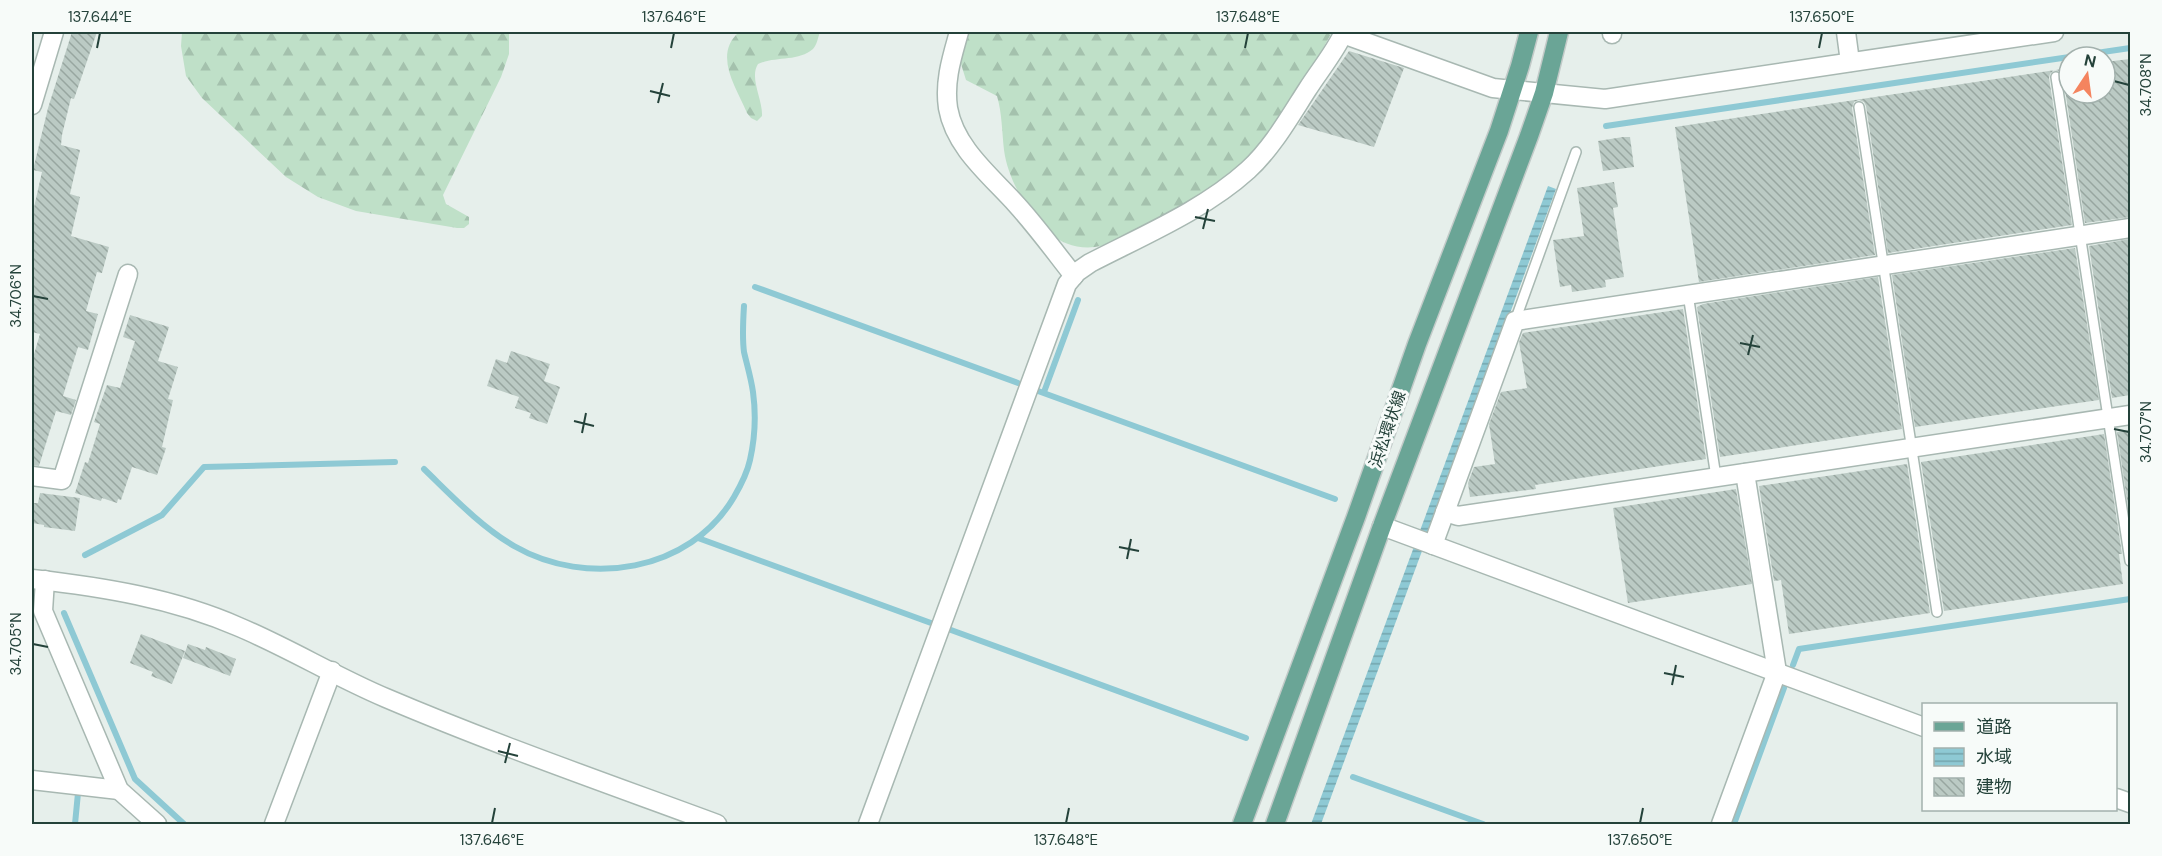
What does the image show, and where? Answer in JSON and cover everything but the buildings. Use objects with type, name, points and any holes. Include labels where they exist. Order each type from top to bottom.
[{"type":"main road","name":"浜松環状線","points":[[1242,825],[1356,517],[1417,344],[1499,131],[1529,32]]},
{"type":"main road","name":"浜松環状線","points":[[1275,825],[1382,526],[1530,136],[1544,93],[1559,32]]},
{"type":"street","points":[[32,105],[54,32]]},
{"type":"street","points":[[959,32],[948,68],[946,89],[948,110],[955,130],[966,148],[1018,206],[1074,276]]},
{"type":"street","points":[[1846,32],[1850,62]]},
{"type":"street","points":[[868,825],[1061,297],[1068,284],[1090,263],[1203,204],[1249,169],[1268,148],[1343,33],[1493,88],[1605,99],[2031,33],[2054,32]]},
{"type":"street","points":[[1431,544],[1445,512],[1515,321],[2130,228]]},
{"type":"street","points":[[32,476],[62,480],[128,274]]},
{"type":"street","points":[[1445,512],[1458,516],[2130,415]]},
{"type":"street","points":[[1721,825],[1777,672],[1745,473]]},
{"type":"street","points":[[1382,526],[1922,726]]},
{"type":"street","points":[[157,825],[119,790],[43,610],[38,580],[129,593],[202,613],[237,626],[382,697],[717,825]]},
{"type":"street","points":[[274,825],[332,671]]},
{"type":"street","points":[[32,780],[119,790]]},
{"type":"lane","points":[[2056,77],[2130,561]]},
{"type":"lane","points":[[1859,107],[1936,612]]},
{"type":"lane","points":[[1515,321],[1576,152]]},
{"type":"lane","points":[[1688,294],[1716,477]]},
{"type":"green space","points":[[182,32],[509,32],[509,54],[501,77],[443,195],[446,204],[469,217],[469,224],[464,228],[457,228],[356,211],[318,197],[286,177],[202,98],[186,76],[181,46]]},
{"type":"green space","points":[[739,32],[820,32],[813,49],[807,53],[758,64],[755,76],[762,116],[757,121],[747,113],[729,71],[728,51],[731,41]]},
{"type":"green space","points":[[951,32],[1332,32],[1284,112],[1244,163],[1222,181],[1198,196],[1122,238],[1102,246],[1089,247],[1070,245],[1059,240],[1041,224],[1026,205],[1014,184],[1006,161],[997,96],[966,80]]},
{"type":"water","points":[[1548,186],[1556,189],[1321,824],[1311,824]]},
{"type":"waterway","points":[[1606,126],[2130,48]]},
{"type":"waterway","points":[[755,287],[1018,383]]},
{"type":"waterway","points":[[1044,392],[1078,300]]},
{"type":"waterway","points":[[424,469],[490,529],[514,546],[543,559],[573,567],[604,569],[635,565],[664,557],[691,542],[715,522],[734,497],[747,470],[753,443],[755,417],[753,392],[743,346],[744,306]]},
{"type":"waterway","points":[[1038,391],[1335,499]]},
{"type":"waterway","points":[[85,555],[162,515],[204,467],[395,462]]},
{"type":"waterway","points":[[698,538],[931,623]]},
{"type":"waterway","points":[[1793,665],[1799,649],[2130,599]]},
{"type":"waterway","points":[[64,613],[135,779],[184,824]]},
{"type":"waterway","points":[[951,630],[1246,738]]},
{"type":"waterway","points":[[1734,824],[1784,688]]},
{"type":"waterway","points":[[1353,777],[1483,824]]},
{"type":"waterway","points":[[75,824],[78,793]]}]
